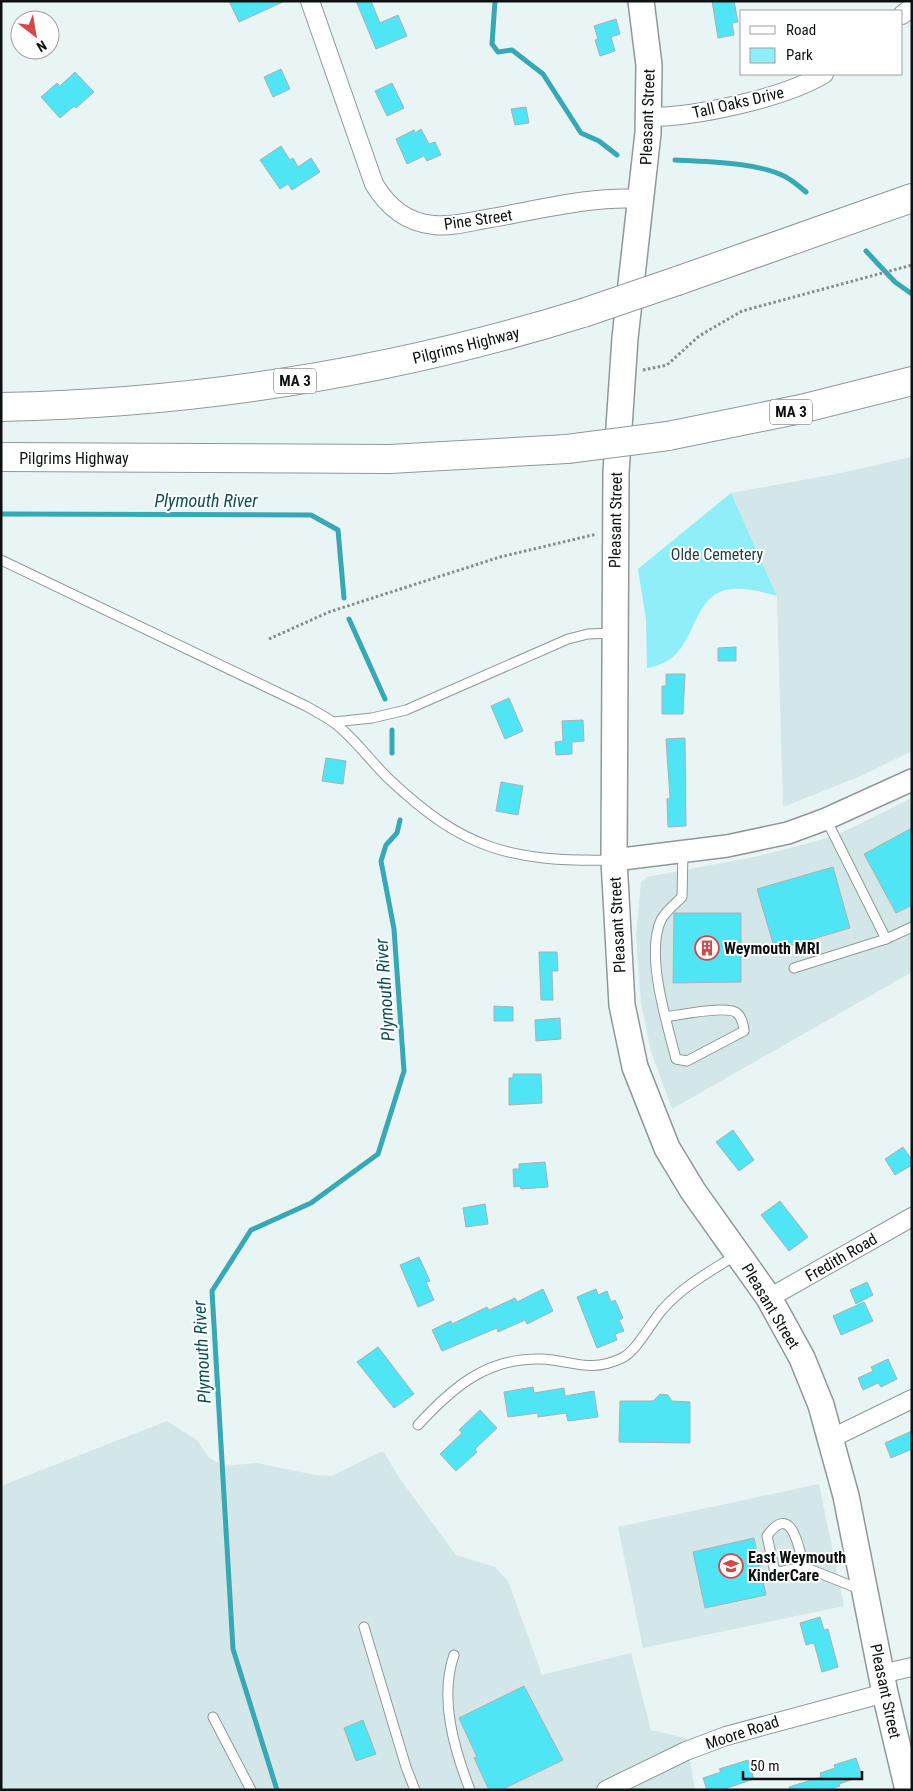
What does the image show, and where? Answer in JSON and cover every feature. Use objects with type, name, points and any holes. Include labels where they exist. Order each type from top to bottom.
[{"type":"highway","name":"Pilgrims Highway","points":[[1,407],[143,401],[285,383],[406,360],[583,313],[912,198]]},
{"type":"highway","name":"Pilgrims Highway","points":[[1,457],[400,458],[567,449],[668,436],[801,409],[912,381]]},
{"type":"main road","name":"Pleasant Street","points":[[641,1],[650,65],[649,117],[622,368],[615,533],[614,860],[622,1005],[635,1067],[667,1148],[693,1191],[770,1298],[791,1335],[809,1373],[832,1438],[867,1592],[883,1683],[908,1790]]},
{"type":"street","name":"Pine Street","points":[[310,1],[374,184],[381,196],[398,213],[420,223],[446,225],[598,201],[641,199]]},
{"type":"street","name":"Tall Oaks Drive","points":[[649,117],[681,115],[764,98],[794,89],[822,75]]},
{"type":"street","points":[[614,860],[682,852],[788,833],[826,819],[912,780]]},
{"type":"street","name":"Fredith Road","points":[[770,1298],[912,1217]]},
{"type":"street","points":[[832,1438],[912,1399]]},
{"type":"street","name":"Moore Road","points":[[614,1788],[686,1751],[883,1683],[912,1667]]},
{"type":"lane","points":[[1,560],[306,706],[334,722],[420,808],[448,828],[473,842],[539,859],[568,861],[614,860]]},
{"type":"lane","points":[[334,722],[372,718],[406,710],[568,639],[588,634],[614,633]]},
{"type":"lane","points":[[826,819],[886,939]]},
{"type":"lane","points":[[665,1017],[715,1011],[734,1011],[738,1014],[744,1031],[687,1061],[676,1059],[665,1017],[658,986],[655,940],[662,919],[682,898],[682,852]]},
{"type":"lane","points":[[794,968],[886,939],[912,927]]},
{"type":"lane","points":[[418,1425],[459,1384],[483,1371],[511,1361],[541,1359],[592,1367],[608,1364],[625,1357],[663,1308],[686,1288],[738,1253]]},
{"type":"lane","points":[[804,1567],[794,1531],[789,1525],[782,1523],[773,1527],[767,1536],[774,1568],[778,1572],[804,1567],[867,1592]]},
{"type":"lane","points":[[364,1627],[406,1767],[415,1790]]},
{"type":"lane","points":[[454,1655],[449,1670],[449,1717],[470,1790]]},
{"type":"lane","points":[[214,1716],[251,1790]]},
{"type":"path","points":[[622,368],[645,370],[660,368],[672,361],[699,336],[742,311],[912,265]]},
{"type":"path","points":[[269,639],[329,612],[500,557],[581,537],[615,533]]},
{"type":"shaded area","points":[[912,457],[912,751],[863,775],[783,807],[777,596],[731,493],[836,474]]},
{"type":"shaded area","points":[[912,798],[912,972],[672,1109],[651,1051],[641,1004],[636,936],[641,882],[647,877],[759,856],[839,834]]},
{"type":"shaded area","points":[[167,1421],[198,1441],[209,1458],[224,1466],[257,1463],[315,1475],[331,1476],[383,1451],[400,1479],[456,1555],[495,1567],[508,1581],[542,1675],[631,1653],[651,1730],[686,1738],[695,1790],[1,1790],[1,1486]]},
{"type":"shaded area","name":"East Weymouth KinderCare","points":[[819,1484],[844,1606],[643,1648],[618,1527]]},
{"type":"green space","name":"Olde Cemetery","points":[[731,493],[777,596],[738,589],[717,594],[707,602],[686,641],[677,653],[665,663],[647,668],[646,620],[638,569]]},
{"type":"building","points":[[229,1],[285,1],[239,22]]},
{"type":"building","points":[[356,1],[371,1],[380,23],[398,15],[407,36],[376,49]]},
{"type":"building","points":[[712,1],[734,1],[738,22],[732,23],[734,35],[718,38]]},
{"type":"building","points":[[616,19],[620,34],[611,37],[615,51],[600,56],[595,40],[598,39],[594,26]]},
{"type":"building","points":[[281,69],[290,89],[273,97],[264,77]]},
{"type":"building","points":[[75,72],[94,92],[76,108],[74,106],[60,118],[41,97],[57,83],[60,86]]},
{"type":"building","points":[[392,83],[404,108],[387,116],[375,91]]},
{"type":"building","points":[[526,107],[529,123],[515,125],[511,109]]},
{"type":"building","points":[[421,129],[429,144],[435,142],[441,155],[427,161],[424,156],[407,164],[396,139],[414,130],[415,133]]},
{"type":"building","points":[[281,146],[290,160],[293,158],[298,167],[311,158],[320,172],[292,190],[288,184],[280,189],[260,160]]},
{"type":"building","points":[[736,647],[736,661],[718,661],[718,648]]},
{"type":"building","points":[[666,674],[685,674],[683,714],[662,714],[662,686],[666,686]]},
{"type":"building","points":[[509,698],[523,731],[505,739],[491,706]]},
{"type":"building","points":[[583,720],[584,741],[572,742],[572,754],[556,755],[555,742],[563,741],[562,721]]},
{"type":"building","points":[[685,738],[686,826],[668,827],[667,799],[670,798],[666,739]]},
{"type":"building","points":[[326,758],[346,761],[343,784],[322,781]]},
{"type":"building","points":[[501,782],[523,786],[518,815],[496,811]]},
{"type":"building","points":[[912,828],[912,905],[896,913],[864,854]]},
{"type":"building","points":[[833,867],[850,928],[775,950],[757,889]]},
{"type":"building","name":"Weymouth MRI","points":[[674,913],[741,913],[741,982],[673,983]]},
{"type":"building","points":[[539,952],[557,952],[558,971],[552,971],[553,1000],[541,1000]]},
{"type":"building","points":[[494,1006],[513,1007],[513,1021],[494,1021]]},
{"type":"building","points":[[560,1018],[561,1039],[536,1041],[535,1020]]},
{"type":"building","points":[[513,1074],[541,1074],[542,1103],[509,1105],[509,1078],[513,1078]]},
{"type":"building","points":[[733,1130],[754,1160],[739,1171],[716,1142]]},
{"type":"building","points":[[903,1147],[912,1160],[912,1165],[895,1175],[885,1159]]},
{"type":"building","points":[[545,1162],[548,1187],[521,1189],[520,1186],[514,1187],[513,1169],[519,1169],[519,1164]]},
{"type":"building","points":[[780,1201],[808,1237],[789,1251],[761,1215]]},
{"type":"building","points":[[485,1204],[488,1224],[466,1227],[463,1208]]},
{"type":"building","points":[[419,1257],[430,1281],[426,1282],[434,1300],[418,1307],[400,1265]]},
{"type":"building","points":[[867,1282],[873,1295],[856,1304],[850,1290]]},
{"type":"building","points":[[543,1289],[553,1311],[527,1324],[525,1320],[498,1332],[497,1328],[442,1351],[432,1330],[451,1321],[452,1324],[487,1307],[489,1310],[515,1298],[517,1302]]},
{"type":"building","points":[[596,1289],[598,1295],[607,1291],[611,1302],[615,1300],[623,1318],[619,1320],[624,1331],[615,1334],[617,1340],[597,1348],[577,1297]]},
{"type":"building","points":[[864,1302],[873,1321],[841,1335],[833,1316]]},
{"type":"building","points":[[378,1347],[414,1394],[394,1408],[357,1362]]},
{"type":"building","points":[[888,1359],[897,1379],[881,1387],[878,1383],[863,1390],[858,1378],[873,1371],[871,1367]]},
{"type":"building","points":[[533,1387],[534,1393],[564,1388],[565,1396],[594,1391],[598,1417],[568,1421],[566,1413],[538,1417],[538,1413],[508,1417],[504,1392]]},
{"type":"building","points":[[660,1394],[668,1395],[672,1401],[690,1402],[690,1443],[619,1442],[620,1401],[653,1401]]},
{"type":"building","points":[[480,1410],[497,1428],[475,1449],[477,1452],[456,1471],[440,1454],[462,1433],[459,1430]]},
{"type":"building","points":[[912,1431],[912,1449],[891,1458],[885,1443]]},
{"type":"building","points":[[754,1538],[766,1595],[705,1608],[693,1552]]},
{"type":"building","points":[[820,1617],[824,1630],[828,1629],[838,1667],[822,1672],[814,1643],[806,1645],[800,1623]]},
{"type":"building","points":[[524,1686],[563,1760],[501,1790],[489,1790],[474,1758],[477,1757],[459,1718]]},
{"type":"building","points":[[363,1720],[376,1754],[356,1761],[344,1728]]},
{"type":"building","points":[[856,1758],[862,1776],[839,1784],[840,1786],[829,1790],[790,1790],[789,1787],[821,1777],[820,1773],[835,1768],[834,1765]]},
{"type":"building","points":[[748,1760],[754,1779],[727,1788],[728,1790],[707,1790],[703,1778],[721,1772],[719,1769]]},
{"type":"waterway","points":[[495,1],[492,44],[498,52],[512,50],[543,74],[581,133],[599,141],[617,155]]},
{"type":"waterway","points":[[675,160],[731,163],[772,171],[793,181],[806,192]]},
{"type":"waterway","points":[[866,251],[895,282],[912,294]]},
{"type":"waterway","name":"Plymouth River","points":[[1,514],[311,515],[338,530],[344,598]]},
{"type":"waterway","name":"Plymouth River","points":[[349,619],[385,699]]},
{"type":"waterway","name":"Plymouth River","points":[[392,730],[392,753]]},
{"type":"waterway","name":"Plymouth River","points":[[277,1790],[233,1649],[212,1291],[251,1230],[311,1203],[378,1154],[404,1071],[394,929],[381,861],[386,845],[397,833],[400,820]]},
{"type":"place","name":"Weymouth MRI","points":[[707,948]]},
{"type":"place","name":"East Weymouth KinderCare","points":[[731,1566]]}]
